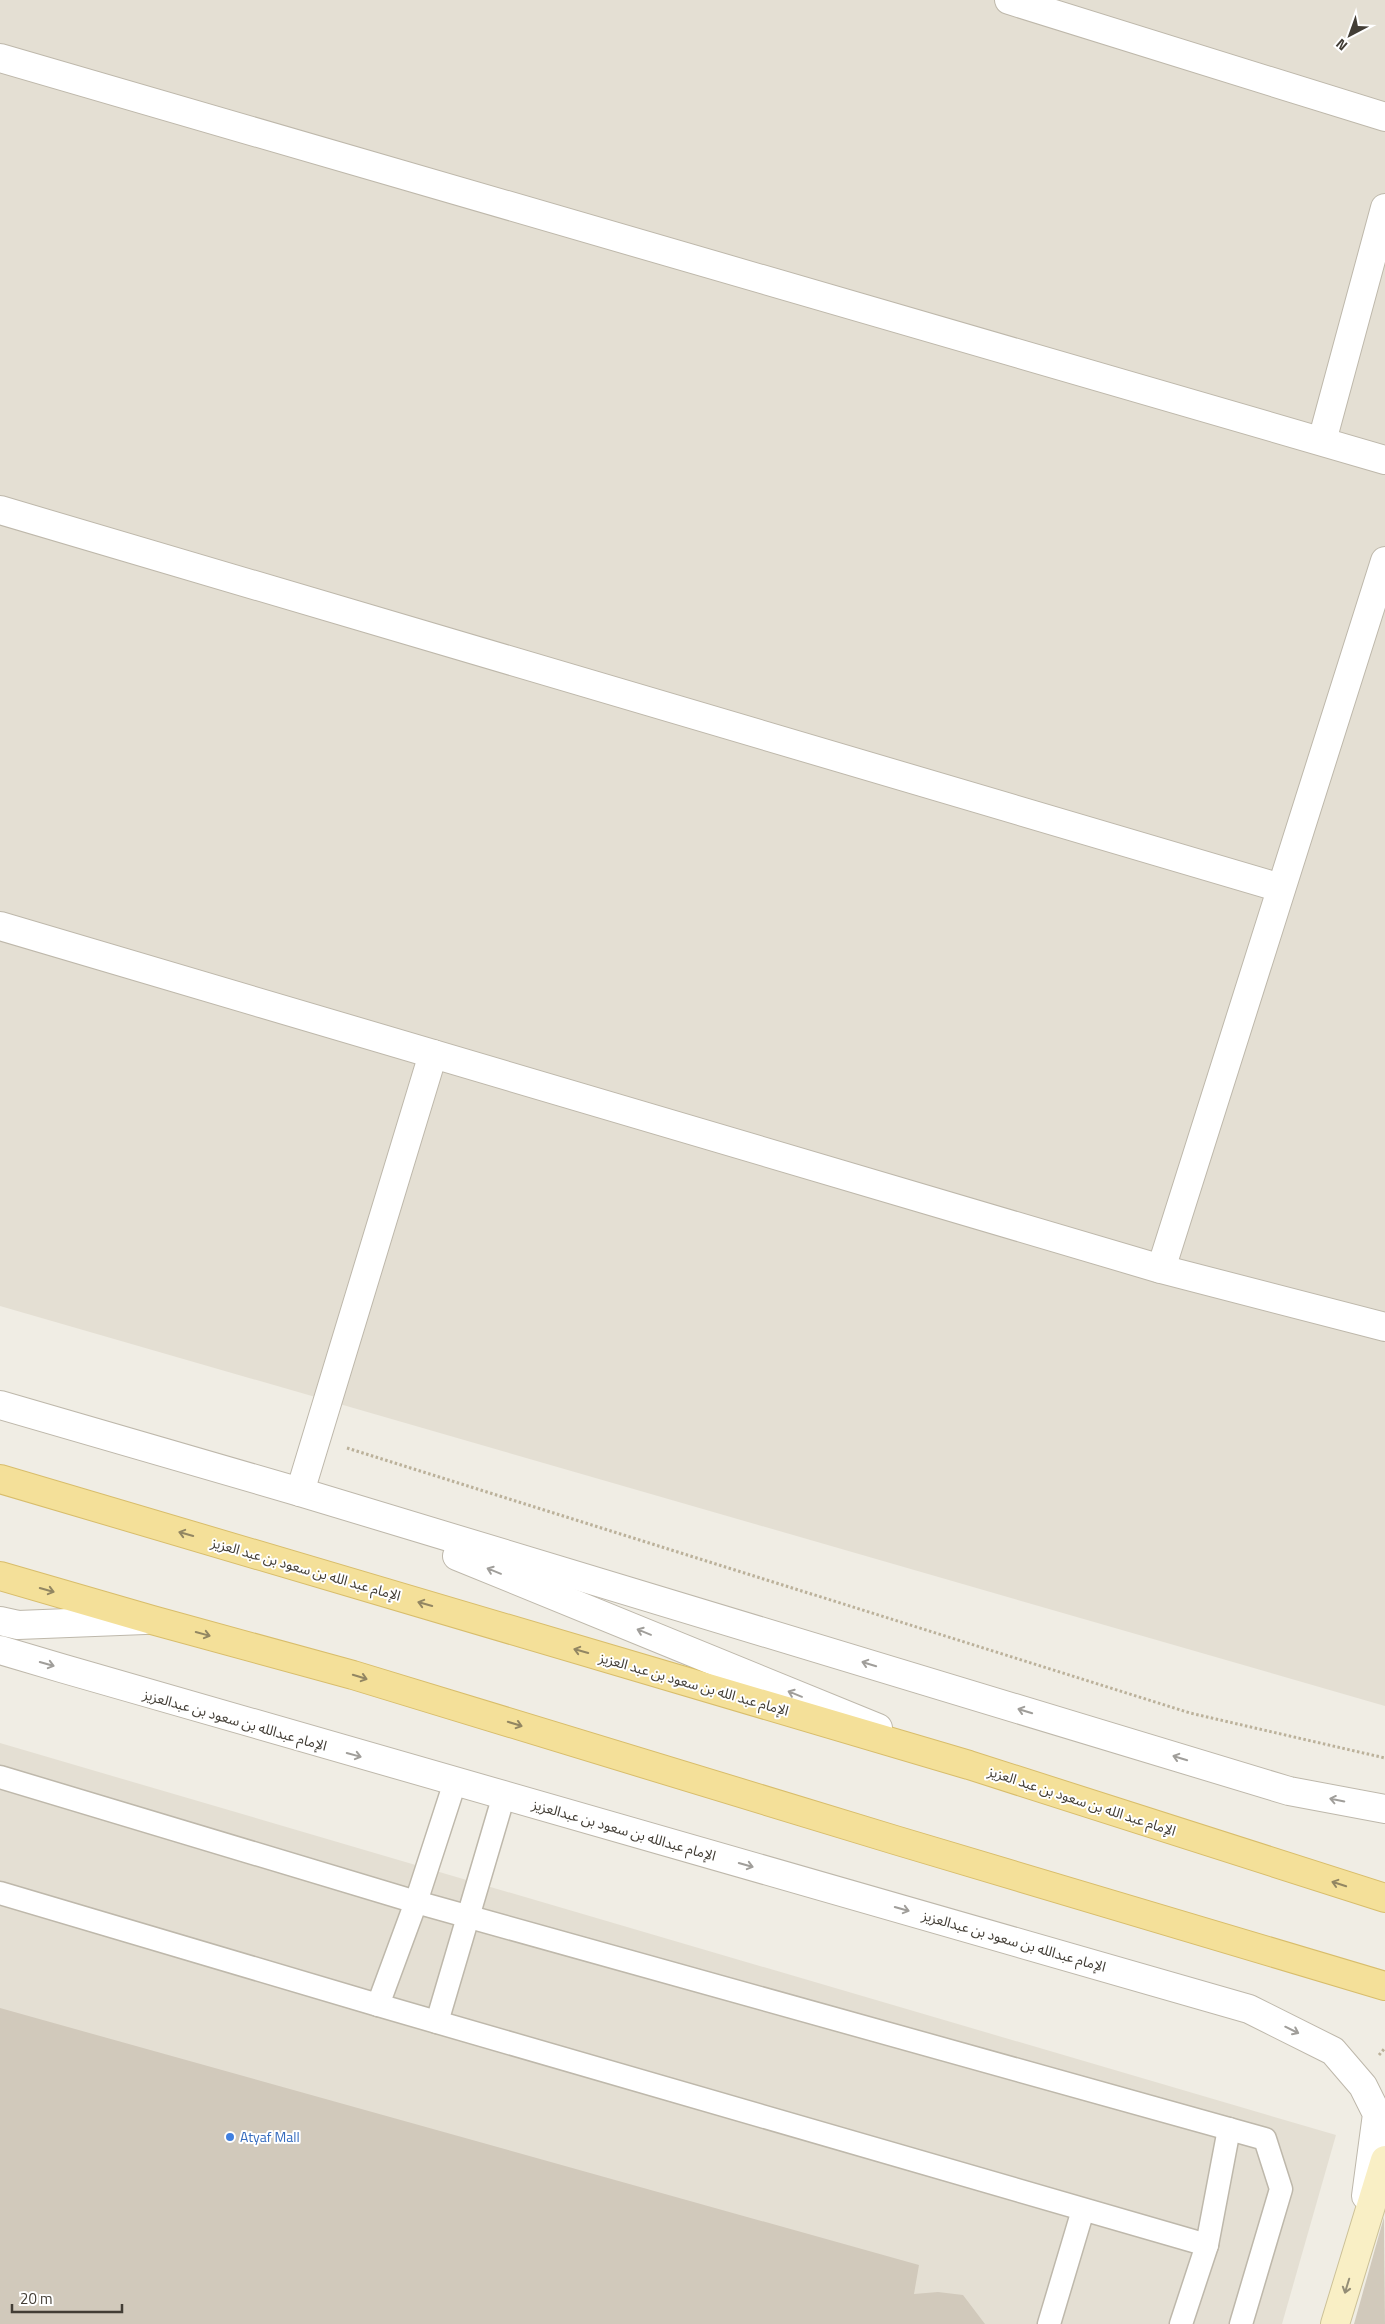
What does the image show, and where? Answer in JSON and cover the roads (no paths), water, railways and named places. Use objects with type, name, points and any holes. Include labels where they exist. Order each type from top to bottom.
[{"type":"main road","name":"الإمام عبد الله بن سعود بن عبد العزيز","points":[[0,1479],[969,1765],[1385,1898]]},
{"type":"main road","points":[[0,1576],[353,1675],[904,1843],[1385,1986]]},
{"type":"main road","points":[[1336,2324],[1385,2160]]},
{"type":"street","points":[[1009,0],[1385,117]]},
{"type":"street","points":[[0,58],[1385,460]]},
{"type":"street","points":[[1322,441],[1385,208]]},
{"type":"street","points":[[0,510],[1281,888]]},
{"type":"street","points":[[1161,1269],[1385,561]]},
{"type":"street","points":[[0,926],[1161,1269],[1385,1327]]},
{"type":"street","points":[[300,1492],[433,1054]]},
{"type":"street","points":[[0,1404],[300,1492],[1289,1791],[1385,1809]]},
{"type":"street","points":[[300,1492],[969,1765]]},
{"type":"street","points":[[0,1621],[18,1626],[152,1620]]},
{"type":"street","name":"الإمام عبدالله بن سعود بن عبدالعزيز","points":[[0,1650],[347,1753],[504,1795],[1249,2009],[1334,2051],[1363,2086],[1378,2114],[1358,2248]]},
{"type":"lane","points":[[0,1777],[416,1902],[1265,2139],[1281,2188],[1241,2324]]},
{"type":"lane","points":[[378,2005],[416,1902],[455,1782]]},
{"type":"lane","points":[[437,2022],[504,1795]]},
{"type":"lane","points":[[0,1893],[378,2005],[1207,2245]]},
{"type":"lane","points":[[1181,2324],[1207,2245],[1229,2129]]},
{"type":"lane","points":[[1049,2324],[1083,2210]]},
{"type":"place","name":"Atyaf Mall","points":[[230,2137]]}]
